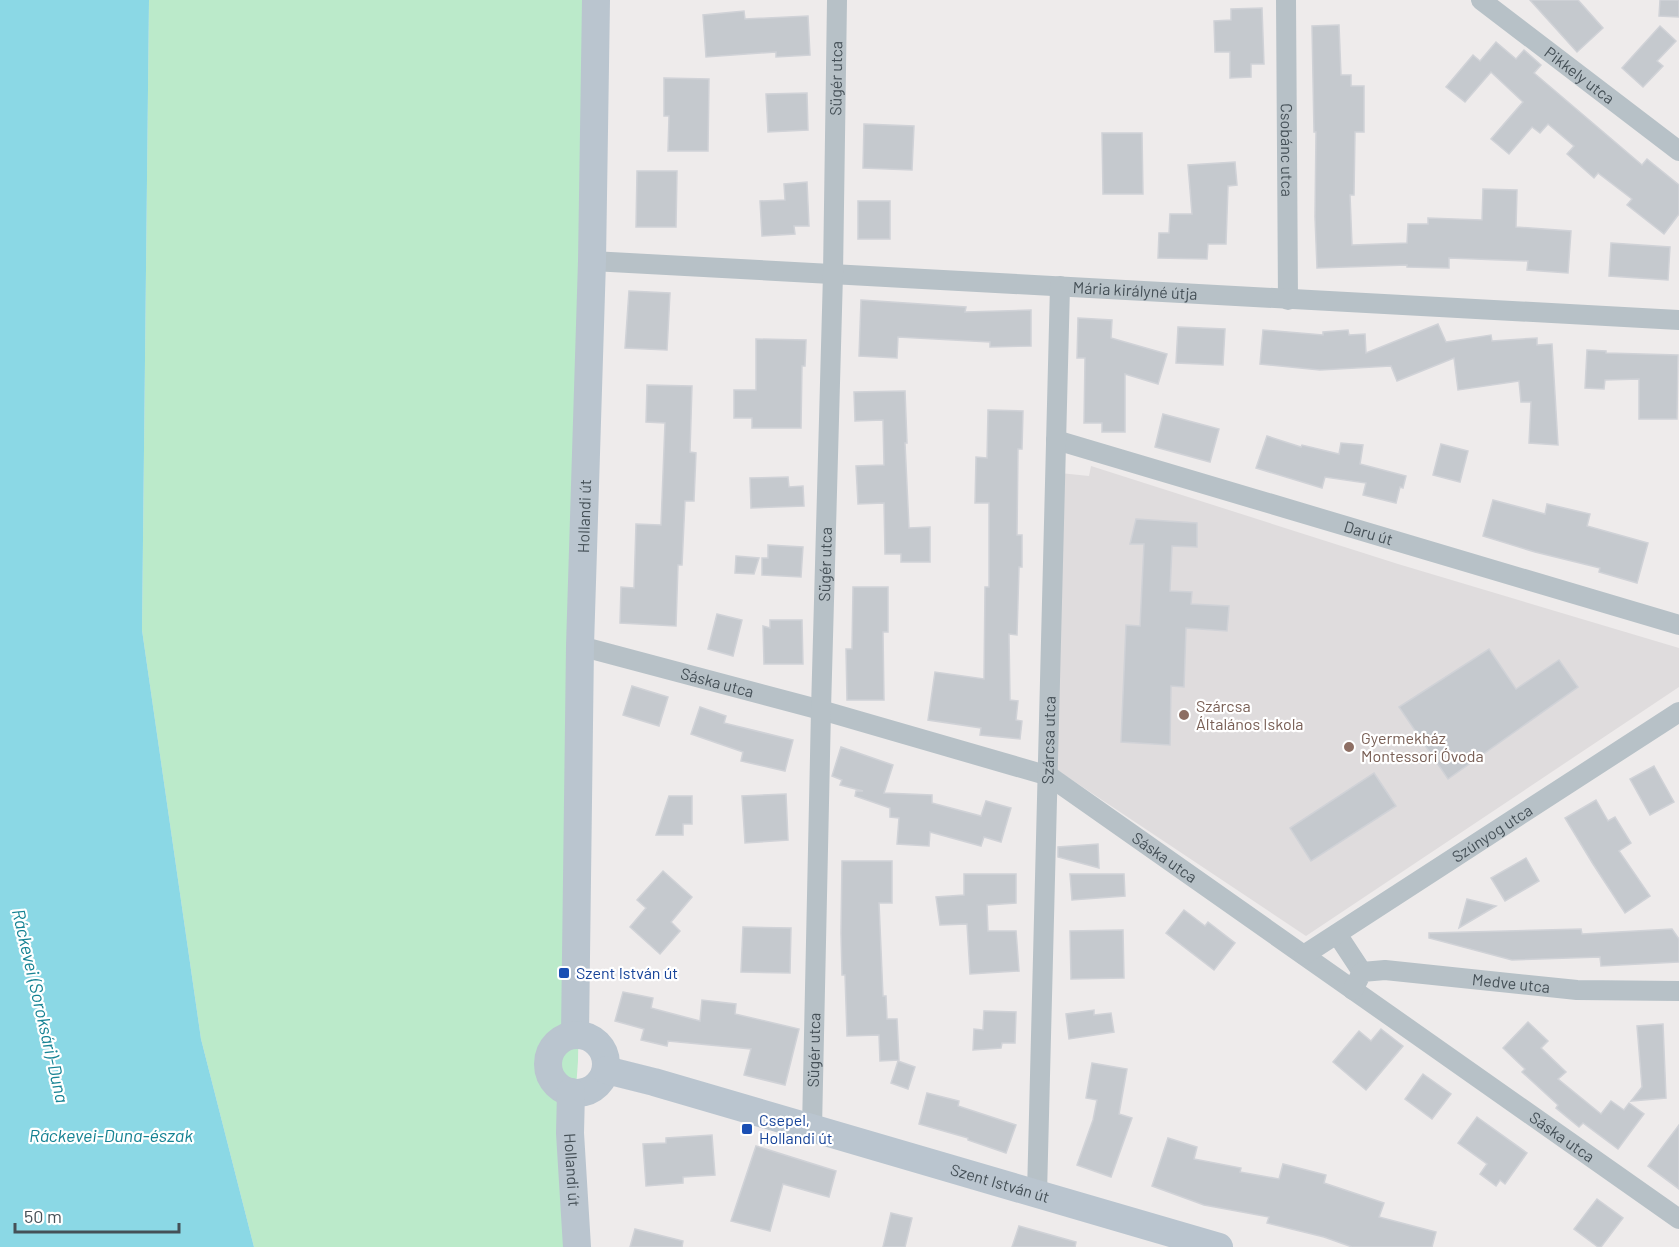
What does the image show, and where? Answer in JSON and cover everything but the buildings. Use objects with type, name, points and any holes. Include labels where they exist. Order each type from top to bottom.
[{"type":"street","name":"Hollandi út","points":[[575,1034],[580,646],[592,261],[596,0]]},
{"type":"street","name":"Sügér utca","points":[[812,1128],[820,710],[833,274],[837,0]]},
{"type":"street","name":"Csobánc utca","points":[[1286,0],[1288,300]]},
{"type":"street","name":"Pikkely utca","points":[[1481,0],[1679,151]]},
{"type":"street","name":"Mária királyné útja","points":[[592,261],[1679,320]]},
{"type":"street","name":"Szárcsa utca","points":[[1037,1194],[1060,286]]},
{"type":"street","name":"Daru út","points":[[1056,440],[1679,625]]},
{"type":"street","name":"Sáska utca","points":[[580,646],[820,710],[1049,776],[1304,955],[1357,981],[1679,1219]]},
{"type":"street","name":"Szúnyog utca","points":[[1304,955],[1679,712]]},
{"type":"street","points":[[1337,934],[1357,981]]},
{"type":"street","name":"Medve utca","points":[[1357,981],[1385,970],[1577,990],[1679,991]]},
{"type":"street","points":[[575,1034],[588,1036],[599,1044],[606,1059],[606,1070],[600,1082],[590,1090],[571,1092],[561,1088],[552,1079],[548,1065],[550,1052],[563,1038],[575,1034]]},
{"type":"street","name":"Szent István út","points":[[606,1070],[1219,1247]]},
{"type":"street","name":"Hollandi út","points":[[571,1092],[570,1133],[577,1247]]},
{"type":"shaded area","points":[[1091,466],[1398,564],[1679,648],[1679,687],[1306,936],[1054,768],[1060,473],[1089,476]]},
{"type":"green space","points":[[149,0],[596,0],[578,1061],[568,1198],[571,1247],[254,1247],[201,1039],[142,630]]},
{"type":"water","name":"Ráckevei-Duna-észak","points":[[0,0],[149,0],[142,630],[201,1039],[254,1247],[0,1247]]},
{"type":"place","name":"Szárcsa Általános Iskola","points":[[1184,715]]},
{"type":"place","name":"Gyermekház Montessori Óvoda","points":[[1349,747]]},
{"type":"place","name":"Szent István út","points":[[564,973]]},
{"type":"place","name":"Csepel, Hollandi út","points":[[747,1129]]},
{"type":"water label","name":"Ráckevei (Soroksári)-Duna","points":[[40,1006]]}]
